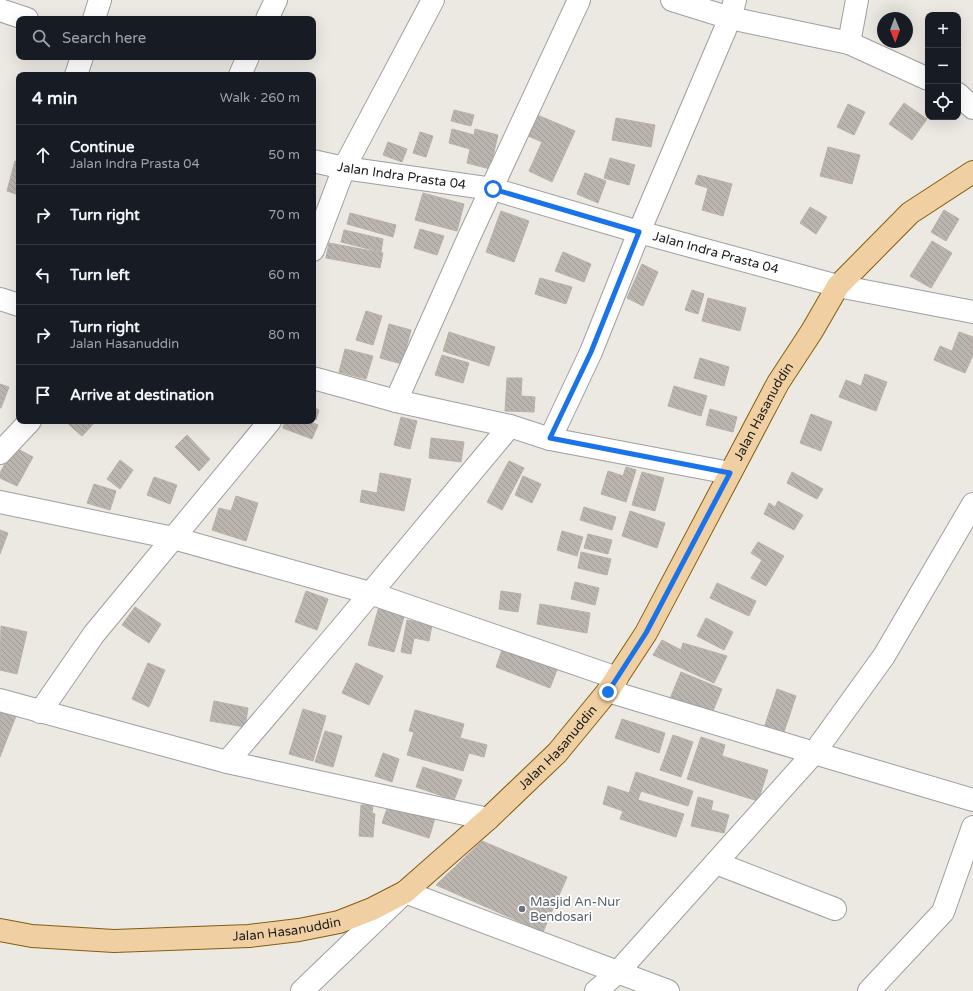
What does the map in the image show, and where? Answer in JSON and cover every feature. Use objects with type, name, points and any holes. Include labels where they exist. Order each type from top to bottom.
[{"type":"main road","name":"Jalan Hasanuddin","points":[[0,930],[32,936],[114,941],[179,940],[249,936],[299,930],[339,922],[372,909],[405,892],[488,819],[557,753],[613,685],[646,633],[778,383],[812,331],[838,286],[910,213],[973,172]]},
{"type":"street","points":[[95,16],[100,0]]},
{"type":"street","points":[[268,16],[276,0]]},
{"type":"street","points":[[316,242],[344,168],[433,0]]},
{"type":"street","points":[[396,401],[579,0]]},
{"type":"street","points":[[672,0],[733,9],[849,43],[925,78]]},
{"type":"street","points":[[849,43],[857,0]]},
{"type":"street","points":[[550,438],[591,352],[639,232],[733,9]]},
{"type":"street","points":[[0,10],[18,16]]},
{"type":"street","points":[[77,72],[81,60]]},
{"type":"street","points":[[241,72],[247,60]]},
{"type":"street","points":[[961,97],[973,108]]},
{"type":"street","name":"Jalan Indra Prasta 04","points":[[316,161],[344,168],[493,189],[639,232],[838,286],[973,312]]},
{"type":"street","points":[[0,299],[16,303]]},
{"type":"street","points":[[316,379],[396,401],[510,426],[550,438],[730,473]]},
{"type":"street","points":[[0,453],[27,424]]},
{"type":"street","points":[[40,712],[94,634],[268,424]]},
{"type":"street","points":[[227,762],[510,426]]},
{"type":"street","points":[[0,502],[173,538],[370,593],[613,685],[814,753],[973,800]]},
{"type":"street","points":[[596,991],[617,973],[814,753],[884,656],[973,504]]},
{"type":"street","points":[[0,700],[227,762],[488,819]]},
{"type":"street","points":[[869,991],[943,912],[973,828]]},
{"type":"street","points":[[716,863],[835,909]]},
{"type":"street","points":[[302,991],[405,892],[668,991]]},
{"type":"building","points":[[904,103],[926,120],[912,140],[889,124]]},
{"type":"building","points":[[848,104],[865,112],[854,135],[837,127]]},
{"type":"building","points":[[454,110],[474,115],[471,126],[451,121]]},
{"type":"building","points":[[535,114],[575,131],[552,182],[529,171],[542,142],[526,135]]},
{"type":"building","points":[[616,118],[655,125],[651,147],[612,140]]},
{"type":"building","points":[[452,129],[474,135],[475,129],[498,135],[490,169],[467,163],[470,149],[449,143]]},
{"type":"building","points":[[420,132],[433,136],[426,157],[413,153]]},
{"type":"building","points":[[388,142],[407,149],[402,162],[383,155]]},
{"type":"building","points":[[828,147],[860,155],[852,184],[820,176]]},
{"type":"building","points":[[610,158],[635,165],[629,185],[604,178]]},
{"type":"building","points":[[15,161],[16,161],[16,194],[7,191]]},
{"type":"building","points":[[585,173],[606,181],[598,203],[577,194]]},
{"type":"building","points":[[698,175],[732,184],[723,216],[702,210],[708,188],[695,184]]},
{"type":"building","points":[[423,193],[464,204],[457,231],[415,220]]},
{"type":"building","points":[[810,207],[827,217],[816,234],[800,223]]},
{"type":"building","points":[[944,210],[959,219],[946,241],[931,232]]},
{"type":"building","points":[[501,211],[529,221],[514,262],[486,252]]},
{"type":"building","points":[[350,213],[396,225],[393,237],[347,224]]},
{"type":"building","points":[[420,229],[444,236],[437,255],[414,248]]},
{"type":"building","points":[[344,230],[383,239],[381,252],[341,242]]},
{"type":"building","points":[[932,241],[952,253],[931,288],[910,276]]},
{"type":"building","points":[[329,243],[383,253],[380,268],[326,258]]},
{"type":"building","points":[[563,252],[591,264],[584,282],[555,271]]},
{"type":"building","points":[[642,264],[658,272],[643,306],[627,298]]},
{"type":"building","points":[[540,278],[572,287],[566,304],[535,294]]},
{"type":"building","points":[[692,290],[704,294],[698,314],[685,310]]},
{"type":"building","points":[[708,298],[746,308],[740,331],[702,321]]},
{"type":"building","points":[[366,311],[382,316],[373,345],[356,340]]},
{"type":"building","points":[[389,324],[411,330],[402,364],[380,358]]},
{"type":"building","points":[[449,332],[495,347],[489,366],[443,351]]},
{"type":"building","points":[[959,332],[973,337],[973,355],[965,373],[934,360],[940,346],[952,351]]},
{"type":"building","points":[[345,349],[373,356],[366,379],[339,372]]},
{"type":"building","points":[[442,355],[469,363],[463,383],[435,375]]},
{"type":"building","points":[[700,358],[729,367],[724,386],[694,378]]},
{"type":"building","points":[[865,374],[887,382],[876,411],[839,397],[846,380],[861,386]]},
{"type":"building","points":[[507,378],[522,378],[521,396],[535,397],[534,412],[505,411]]},
{"type":"building","points":[[0,384],[9,387],[1,408],[0,408]]},
{"type":"building","points":[[674,386],[707,396],[701,416],[668,406]]},
{"type":"building","points":[[316,408],[319,410],[316,420]]},
{"type":"building","points":[[710,409],[737,417],[733,432],[706,425]]},
{"type":"building","points":[[811,414],[832,422],[821,451],[800,443]]},
{"type":"building","points":[[401,417],[417,421],[410,449],[394,445]]},
{"type":"building","points":[[68,424],[93,424],[82,436]]},
{"type":"building","points":[[284,424],[318,425],[312,439],[283,428]]},
{"type":"building","points":[[187,435],[210,459],[199,471],[175,447]]},
{"type":"building","points":[[431,438],[464,442],[461,462],[429,458]]},
{"type":"building","points":[[14,447],[33,457],[17,486],[0,478],[0,473]]},
{"type":"building","points":[[120,460],[133,470],[120,489],[107,479]]},
{"type":"building","points":[[509,461],[524,468],[502,510],[487,502]]},
{"type":"building","points":[[626,467],[636,470],[626,502],[601,494],[608,471],[623,476]]},
{"type":"building","points":[[642,472],[664,478],[655,511],[632,505]]},
{"type":"building","points":[[792,472],[823,489],[817,499],[787,483]]},
{"type":"building","points":[[380,473],[411,479],[404,511],[360,502],[362,490],[377,493]]},
{"type":"building","points":[[523,476],[541,484],[532,503],[515,495]]},
{"type":"building","points":[[154,477],[177,485],[170,504],[147,495]]},
{"type":"building","points":[[94,484],[116,491],[110,510],[87,503]]},
{"type":"building","points":[[236,496],[258,503],[246,541],[212,530],[219,508],[231,511]]},
{"type":"building","points":[[778,501],[803,515],[794,530],[764,514],[769,503],[775,507]]},
{"type":"building","points":[[584,507],[616,517],[612,530],[580,520]]},
{"type":"building","points":[[630,511],[665,523],[657,548],[622,536]]},
{"type":"building","points":[[0,530],[8,533],[0,554]]},
{"type":"building","points":[[562,531],[583,537],[577,556],[557,550]]},
{"type":"building","points":[[588,534],[612,540],[608,554],[584,548]]},
{"type":"building","points":[[758,542],[784,556],[766,586],[751,578],[762,560],[751,553]]},
{"type":"building","points":[[581,552],[611,559],[607,575],[578,568]]},
{"type":"building","points":[[575,582],[599,588],[595,605],[571,599]]},
{"type":"building","points":[[717,583],[756,601],[749,616],[710,598]]},
{"type":"building","points":[[306,591],[328,599],[317,630],[295,622]]},
{"type":"building","points":[[501,591],[521,594],[518,612],[499,609]]},
{"type":"building","points":[[380,603],[406,610],[394,652],[368,645]]},
{"type":"building","points":[[540,604],[590,613],[587,633],[537,624]]},
{"type":"building","points":[[135,607],[161,624],[149,643],[122,625]]},
{"type":"building","points":[[706,618],[733,632],[724,650],[697,636]]},
{"type":"building","points":[[407,620],[432,625],[429,641],[414,638],[411,654],[401,652]]},
{"type":"building","points":[[1,626],[27,632],[17,674],[0,670]]},
{"type":"building","points":[[662,640],[681,650],[683,643],[727,656],[714,683],[653,655]]},
{"type":"building","points":[[503,647],[558,667],[550,688],[496,667]]},
{"type":"building","points":[[148,663],[165,670],[149,707],[132,699]]},
{"type":"building","points":[[356,663],[383,676],[369,705],[342,693]]},
{"type":"building","points":[[681,672],[722,689],[710,718],[669,701]]},
{"type":"building","points":[[777,689],[796,696],[783,735],[764,728]]},
{"type":"building","points":[[214,701],[248,708],[245,727],[210,721]]},
{"type":"building","points":[[303,709],[326,716],[313,761],[289,754]]},
{"type":"building","points":[[0,710],[16,716],[0,757]]},
{"type":"building","points":[[415,710],[464,724],[460,738],[487,745],[484,757],[469,753],[463,771],[407,755],[414,732],[409,731]]},
{"type":"building","points":[[622,719],[665,733],[659,753],[615,738]]},
{"type":"building","points":[[325,731],[342,736],[333,767],[315,762]]},
{"type":"building","points":[[673,735],[693,742],[681,777],[660,770]]},
{"type":"building","points":[[701,737],[725,745],[722,756],[768,770],[758,801],[687,779]]},
{"type":"building","points":[[383,753],[399,759],[392,782],[375,776]]},
{"type":"building","points":[[423,767],[462,780],[454,800],[416,787]]},
{"type":"building","points":[[636,772],[693,791],[688,806],[641,791],[638,800],[684,814],[676,837],[620,819],[623,811],[603,804],[608,786],[629,793]]},
{"type":"building","points":[[698,797],[713,801],[711,810],[729,815],[724,833],[691,826]]},
{"type":"building","points":[[390,800],[436,815],[429,838],[382,823]]},
{"type":"building","points":[[361,805],[373,805],[372,813],[375,814],[373,837],[359,836]]},
{"type":"building","name":"Masjid An-Nur Bendosari","points":[[482,841],[567,877],[543,932],[436,885]]},
{"type":"place","name":"Masjid An-Nur Bendosari","points":[[522,909]]},
{"type":"route","points":[[493,189],[639,232],[591,352],[550,438],[730,473],[646,633],[608,692]]}]
